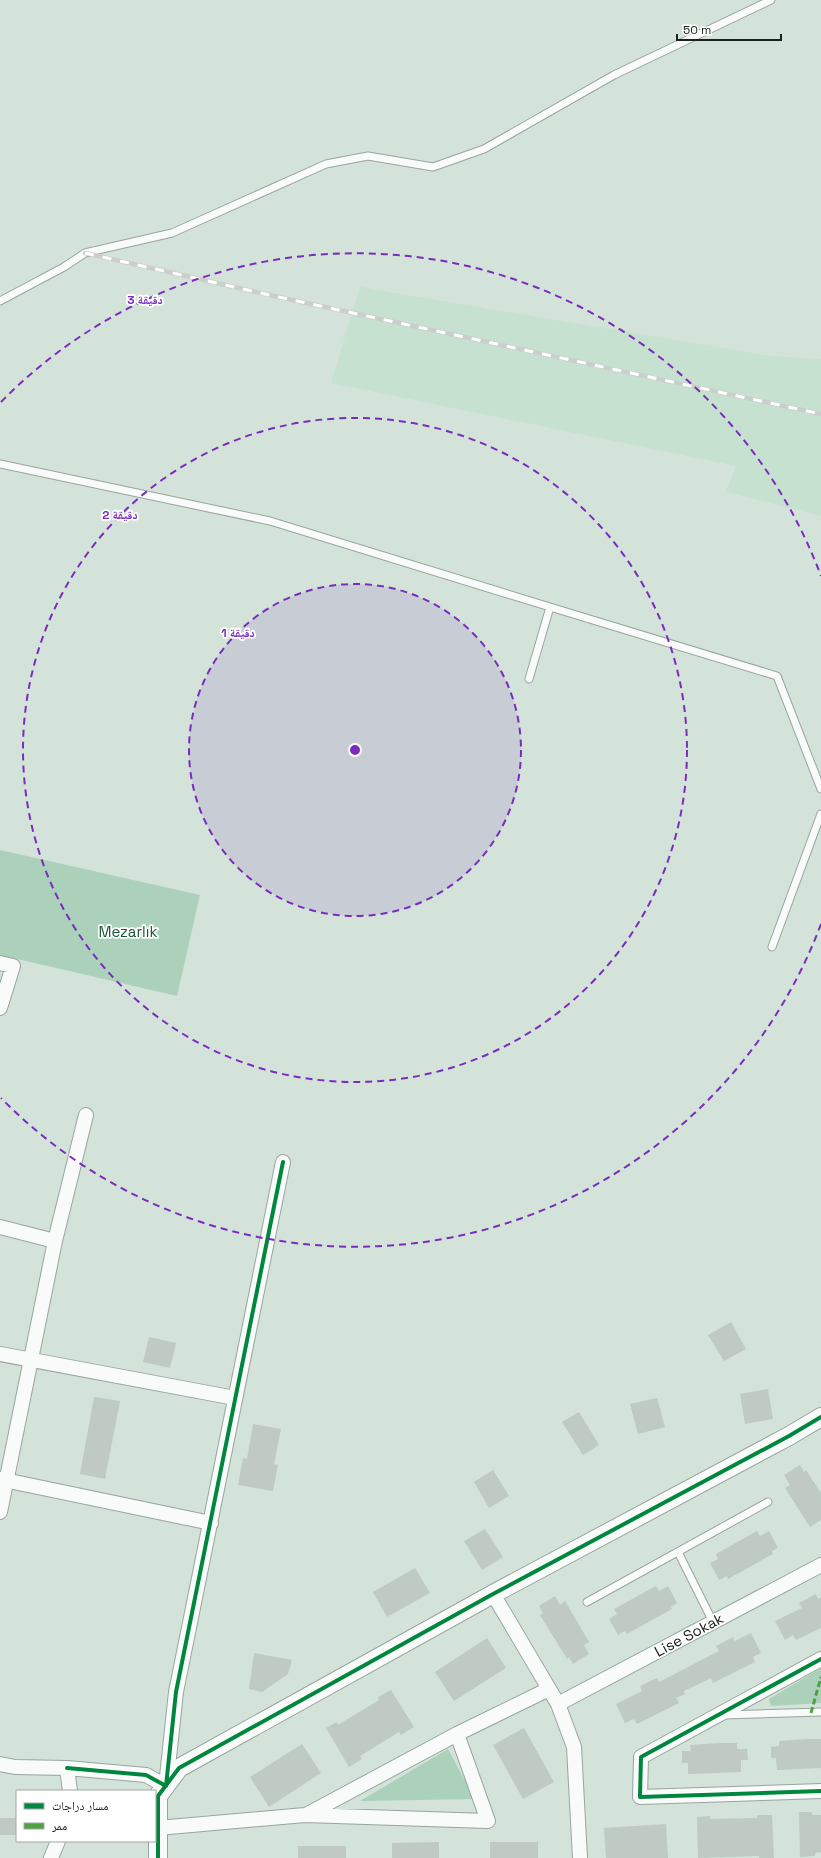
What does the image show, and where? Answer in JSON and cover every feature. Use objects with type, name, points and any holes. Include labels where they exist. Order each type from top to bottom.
[{"type":"street","points":[[0,963],[13,966],[0,1008]]},
{"type":"street","points":[[0,1512],[3,1480],[55,1241],[86,1115]]},
{"type":"street","points":[[166,1786],[176,1692],[284,1162]]},
{"type":"street","points":[[0,1227],[55,1241]]},
{"type":"street","points":[[0,1354],[235,1398]]},
{"type":"street","points":[[158,1858],[158,1796],[179,1768],[493,1594],[789,1436],[821,1417]]},
{"type":"street","points":[[3,1480],[211,1523]]},
{"type":"street","name":"Lise Sokak","points":[[558,1704],[821,1565]]},
{"type":"street","points":[[493,1594],[558,1704],[574,1747],[580,1858]]},
{"type":"street","points":[[821,1659],[641,1757],[640,1797],[821,1791]]},
{"type":"street","points":[[306,1815],[457,1734],[548,1689]]},
{"type":"street","points":[[158,1828],[306,1815],[488,1821],[457,1734]]},
{"type":"street","points":[[0,1764],[15,1767],[67,1768],[146,1775],[166,1786]]},
{"type":"street","points":[[67,1768],[70,1790]]},
{"type":"street","points":[[51,1858],[58,1842]]},
{"type":"lane","points":[[0,301],[64,267],[85,253],[172,232],[326,164],[368,156],[433,167],[484,149],[614,75],[771,0]]},
{"type":"lane","points":[[0,464],[270,521],[777,676],[821,790]]},
{"type":"lane","points":[[529,679],[550,607]]},
{"type":"lane","points":[[772,947],[821,814]]},
{"type":"lane","points":[[587,1602],[768,1502]]},
{"type":"lane","points":[[678,1552],[713,1622]]},
{"type":"lane","points":[[717,1715],[821,1712]]},
{"type":"shaded area","points":[[360,287],[771,356],[821,359],[821,516],[726,492],[736,466],[331,383]]},
{"type":"green space","name":"Mezarlık","points":[[0,850],[200,895],[177,996],[0,955]]},
{"type":"green space","points":[[821,1668],[821,1703],[771,1706],[769,1699]]},
{"type":"green space","points":[[448,1749],[475,1799],[360,1801]]},
{"type":"building","points":[[731,1322],[746,1349],[724,1361],[708,1335]]},
{"type":"building","points":[[149,1337],[176,1343],[170,1368],[143,1362]]},
{"type":"building","points":[[768,1389],[773,1419],[745,1424],[740,1394]]},
{"type":"building","points":[[94,1397],[120,1401],[105,1479],[80,1474]]},
{"type":"building","points":[[657,1398],[665,1427],[638,1434],[630,1404]]},
{"type":"building","points":[[579,1412],[599,1445],[583,1455],[562,1422]]},
{"type":"building","points":[[253,1424],[281,1429],[274,1464],[278,1465],[273,1491],[238,1485],[243,1458],[247,1459]]},
{"type":"building","points":[[800,1465],[804,1472],[806,1470],[821,1493],[821,1520],[810,1527],[785,1488],[790,1485],[784,1475]]},
{"type":"building","points":[[493,1470],[509,1496],[489,1508],[474,1482]]},
{"type":"building","points":[[485,1529],[503,1557],[482,1570],[464,1541]]},
{"type":"building","points":[[757,1531],[760,1536],[769,1531],[778,1548],[772,1551],[773,1554],[728,1579],[727,1576],[719,1580],[710,1563],[718,1559],[716,1554]]},
{"type":"building","points":[[415,1568],[430,1593],[387,1617],[373,1592]]},
{"type":"building","points":[[656,1586],[659,1591],[668,1586],[677,1603],[671,1607],[672,1609],[627,1634],[625,1631],[618,1635],[609,1619],[617,1614],[614,1609]]},
{"type":"building","points":[[816,1594],[818,1599],[821,1597],[821,1628],[796,1640],[793,1635],[785,1640],[775,1621],[802,1608],[799,1603]]},
{"type":"building","points":[[555,1596],[560,1605],[565,1601],[589,1642],[584,1645],[589,1654],[573,1664],[569,1657],[567,1659],[540,1615],[543,1613],[539,1606]]},
{"type":"building","points":[[751,1633],[761,1653],[753,1657],[755,1662],[713,1683],[711,1678],[684,1691],[685,1694],[676,1698],[679,1703],[637,1724],[634,1719],[625,1723],[616,1704],[642,1691],[640,1686],[657,1678],[659,1682],[719,1651],[716,1646],[733,1637],[735,1641]]},
{"type":"building","points":[[487,1638],[506,1668],[454,1701],[435,1672]]},
{"type":"building","points":[[254,1653],[292,1660],[288,1674],[262,1692],[249,1689]]},
{"type":"building","points":[[391,1690],[414,1727],[401,1735],[399,1732],[360,1756],[362,1759],[349,1767],[326,1728],[337,1722],[338,1725],[379,1700],[378,1697]]},
{"type":"building","points":[[524,1728],[554,1782],[523,1799],[493,1745]]},
{"type":"building","points":[[821,1739],[821,1768],[777,1770],[776,1758],[771,1758],[771,1747],[779,1746],[779,1741]]},
{"type":"building","points":[[737,1743],[737,1749],[747,1749],[748,1760],[741,1760],[741,1772],[688,1774],[688,1763],[682,1763],[682,1751],[691,1751],[690,1745]]},
{"type":"building","points":[[302,1744],[321,1773],[269,1807],[250,1777]]},
{"type":"building","points":[[799,1812],[812,1812],[812,1815],[821,1815],[821,1852],[815,1853],[815,1856],[800,1857]]},
{"type":"building","points":[[757,1815],[772,1815],[774,1858],[759,1858],[759,1856],[698,1858],[697,1817],[710,1816],[710,1819],[757,1818]]},
{"type":"building","points":[[0,1818],[16,1818],[16,1835],[0,1835]]},
{"type":"building","points":[[666,1824],[668,1858],[606,1858],[604,1828]]},
{"type":"building","points":[[439,1842],[439,1858],[392,1858],[392,1843]]},
{"type":"building","points":[[490,1842],[538,1842],[538,1858],[490,1858]]},
{"type":"building","points":[[298,1846],[346,1846],[346,1858],[298,1858]]},
{"type":"railway","points":[[85,253],[274,296],[821,414]]},
{"type":"marked path","points":[[811,1713],[821,1677]]},
{"type":"cycle path","points":[[67,1768],[146,1775],[166,1786],[176,1692],[283,1162]]},
{"type":"cycle path","points":[[158,1858],[158,1796],[179,1768],[493,1594],[789,1436],[821,1417]]},
{"type":"cycle path","points":[[821,1659],[641,1757],[640,1797],[821,1791]]}]
